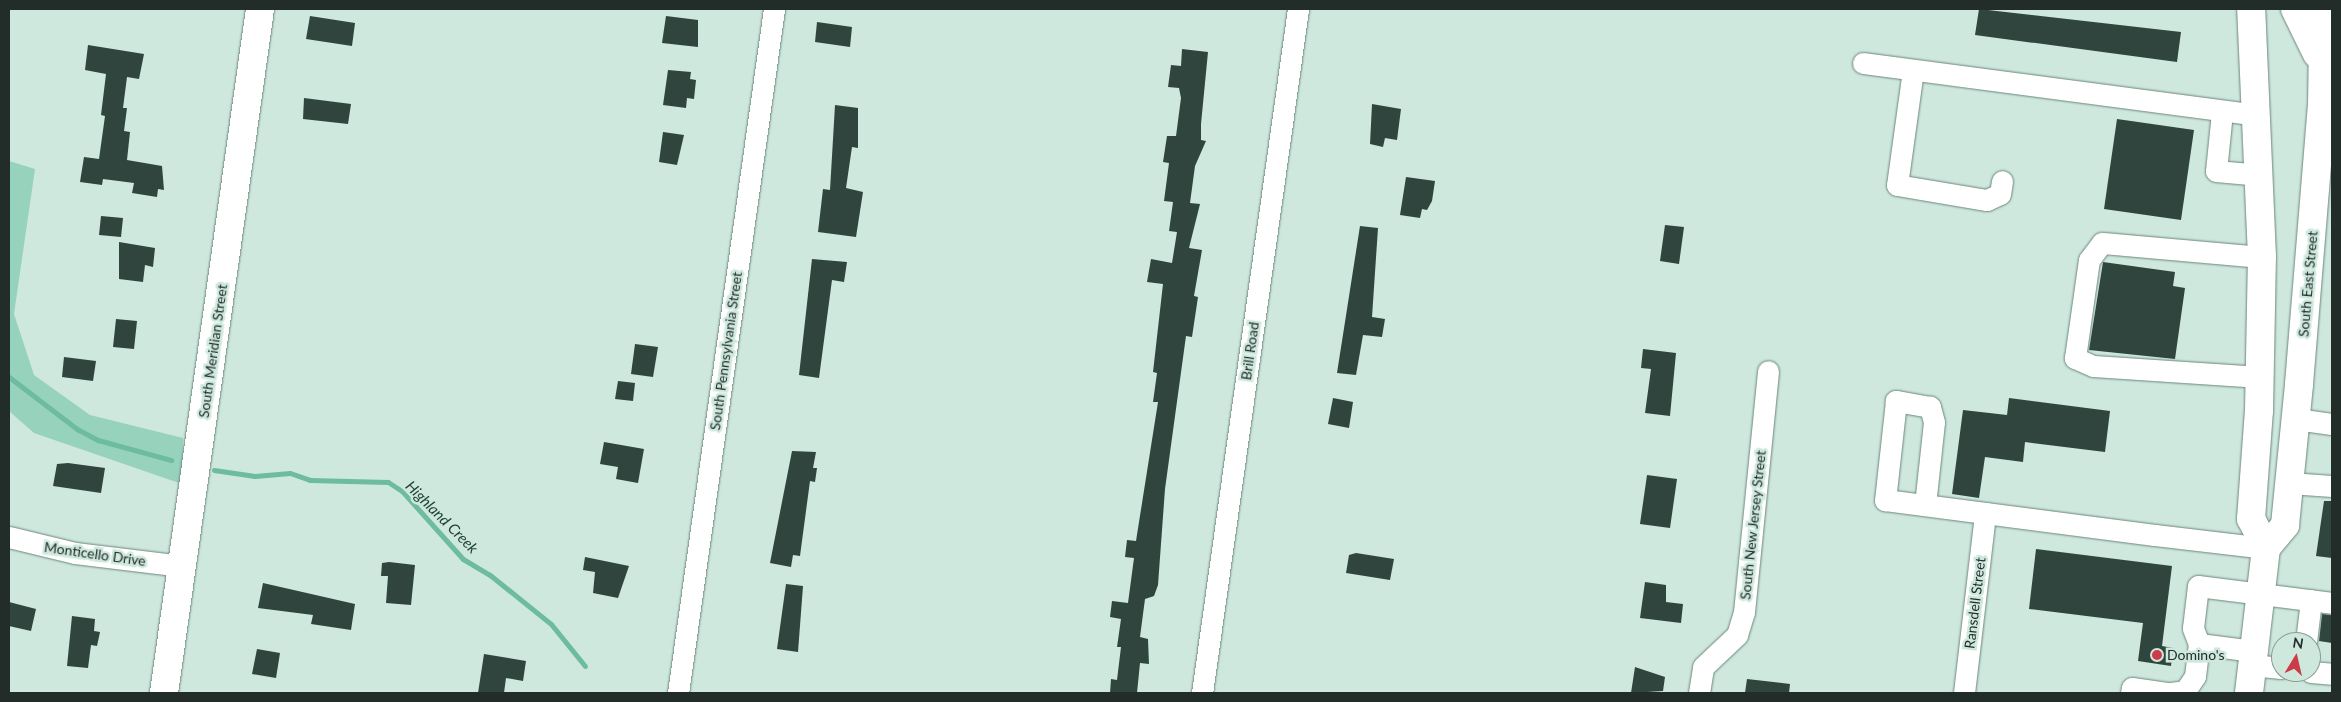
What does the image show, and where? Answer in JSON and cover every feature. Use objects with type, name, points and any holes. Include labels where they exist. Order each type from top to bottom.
[{"type":"main road","name":"South Meridian Street","points":[[164,693],[260,9]]},
{"type":"main road","points":[[2249,693],[2266,548],[2251,519],[2260,377],[2262,257],[2261,175],[2251,9]]},
{"type":"main road","points":[[2310,10],[2332,110]]},
{"type":"main road","name":"South East Street","points":[[2266,548],[2285,526],[2296,420],[2324,69]]},
{"type":"street","name":"South Pennsylvania Street","points":[[678,693],[774,9]]},
{"type":"street","name":"Brill Road","points":[[1202,693],[1298,9]]},
{"type":"street","points":[[1863,63],[2222,112],[2258,115]]},
{"type":"street","points":[[1913,70],[1897,185],[1987,200],[2000,194],[2002,181]]},
{"type":"street","points":[[2222,112],[2216,171],[2261,175]]},
{"type":"street","points":[[2260,377],[2093,366],[2075,358],[2089,260],[2102,243],[2262,257]]},
{"type":"street","name":"South New Jersey Street","points":[[1699,693],[1703,667],[1737,635],[1744,612],[1768,371]]},
{"type":"street","points":[[1925,505],[1934,422],[1930,407],[1896,400],[1885,500],[2266,548]]},
{"type":"street","points":[[2296,420],[2332,424]]},
{"type":"street","points":[[2289,484],[2332,486]]},
{"type":"street","name":"Ransdell Street","points":[[1966,693],[1985,513]]},
{"type":"street","name":"Monticello Drive","points":[[9,537],[51,549],[182,566]]},
{"type":"street","points":[[2171,693],[2185,691],[2195,676],[2199,644],[2192,628],[2198,586],[2332,603]]},
{"type":"street","points":[[2307,632],[2311,600]]},
{"type":"street","points":[[2199,644],[2271,664]]},
{"type":"street","points":[[2131,693],[2132,688],[2167,693]]},
{"type":"green space","points":[[9,161],[35,169],[14,314],[34,375],[90,415],[183,438],[182,484],[34,433],[9,411]]},
{"type":"building","points":[[1979,9],[2181,32],[2177,62],[1975,35]]},
{"type":"building","points":[[310,16],[355,23],[352,46],[306,39]]},
{"type":"building","points":[[666,16],[698,20],[698,47],[662,43]]},
{"type":"building","points":[[817,22],[852,27],[850,47],[815,42]]},
{"type":"building","points":[[88,45],[144,54],[139,79],[127,77],[123,108],[127,108],[124,131],[130,132],[127,160],[162,166],[164,190],[158,189],[157,197],[132,193],[134,183],[103,179],[102,185],[80,182],[84,157],[99,159],[105,116],[101,115],[106,74],[85,70]]},
{"type":"building","points":[[1182,49],[1208,52],[1201,124],[1201,140],[1206,141],[1195,166],[1190,203],[1200,204],[1189,248],[1202,250],[1194,296],[1198,297],[1192,337],[1186,336],[1165,489],[1158,585],[1154,596],[1145,599],[1140,637],[1148,639],[1149,664],[1140,663],[1137,693],[1110,693],[1111,679],[1117,680],[1121,647],[1117,647],[1121,619],[1110,617],[1112,601],[1128,603],[1134,558],[1125,557],[1127,540],[1136,541],[1158,402],[1153,402],[1157,373],[1153,372],[1163,284],[1147,282],[1151,259],[1172,263],[1177,232],[1169,231],[1173,202],[1164,201],[1169,163],[1163,162],[1167,136],[1176,136],[1181,98],[1179,88],[1168,87],[1171,65],[1181,66]]},
{"type":"building","points":[[668,70],[691,72],[690,79],[696,80],[694,99],[687,98],[686,108],[663,105]]},
{"type":"building","points":[[304,98],[351,104],[348,124],[303,119]]},
{"type":"building","points":[[1372,104],[1401,109],[1397,140],[1385,138],[1383,147],[1370,144]]},
{"type":"building","points":[[835,105],[858,108],[858,148],[852,147],[846,188],[863,192],[856,237],[818,232],[823,189],[830,190]]},
{"type":"building","points":[[2117,119],[2194,130],[2181,220],[2104,209]]},
{"type":"building","points":[[663,132],[684,135],[677,165],[659,162]]},
{"type":"building","points":[[1406,177],[1435,181],[1432,201],[1427,210],[1422,209],[1420,218],[1400,215]]},
{"type":"building","points":[[101,216],[123,218],[121,237],[99,235]]},
{"type":"building","points":[[1665,225],[1684,227],[1679,264],[1660,261]]},
{"type":"building","points":[[1360,226],[1378,228],[1372,317],[1385,319],[1382,337],[1363,335],[1356,375],[1337,373]]},
{"type":"building","points":[[119,242],[155,248],[153,267],[145,265],[143,282],[119,279]]},
{"type":"building","points":[[812,259],[847,262],[844,282],[832,280],[819,378],[799,375]]},
{"type":"building","points":[[2103,262],[2175,272],[2173,286],[2185,288],[2175,359],[2089,350]]},
{"type":"building","points":[[116,319],[137,321],[134,349],[113,347]]},
{"type":"building","points":[[635,344],[658,347],[653,377],[631,374]]},
{"type":"building","points":[[1643,349],[1676,353],[1670,416],[1645,413],[1651,369],[1641,368]]},
{"type":"building","points":[[64,357],[96,361],[93,381],[62,377]]},
{"type":"building","points":[[618,381],[635,383],[633,401],[615,399]]},
{"type":"building","points":[[1333,398],[1353,402],[1349,428],[1328,424]]},
{"type":"building","points":[[2009,398],[2110,411],[2105,452],[2025,442],[2023,462],[1985,457],[1979,498],[1952,494],[1963,410],[2007,415]]},
{"type":"building","points":[[604,442],[644,449],[638,483],[616,479],[618,467],[600,464]]},
{"type":"building","points":[[792,451],[816,452],[813,468],[817,468],[815,482],[810,481],[800,556],[793,555],[791,567],[770,563]]},
{"type":"building","points":[[68,463],[105,468],[101,493],[53,486],[57,464]]},
{"type":"building","points":[[1647,475],[1677,479],[1670,528],[1640,524]]},
{"type":"building","points":[[2324,501],[2332,501],[2332,558],[2316,556]]},
{"type":"building","points":[[2036,549],[2172,566],[2162,646],[2173,648],[2171,666],[2138,661],[2143,623],[2029,609]]},
{"type":"building","points":[[1356,553],[1394,559],[1390,580],[1346,573],[1349,555]]},
{"type":"building","points":[[585,557],[629,566],[618,598],[593,593],[595,572],[583,570]]},
{"type":"building","points":[[382,563],[415,565],[411,605],[386,603],[388,576],[381,576]]},
{"type":"building","points":[[1645,582],[1666,585],[1666,602],[1683,604],[1681,623],[1640,618]]},
{"type":"building","points":[[263,583],[355,604],[351,630],[311,624],[313,615],[258,608]]},
{"type":"building","points":[[786,584],[803,586],[798,652],[777,649]]},
{"type":"building","points":[[9,602],[36,609],[31,631],[9,626]]},
{"type":"building","points":[[2322,614],[2332,615],[2332,643],[2321,641]]},
{"type":"building","points":[[72,616],[95,619],[94,631],[100,632],[97,646],[91,645],[88,668],[67,666]]},
{"type":"building","points":[[257,649],[280,653],[276,678],[252,674]]},
{"type":"building","points":[[484,654],[526,661],[523,681],[506,678],[504,693],[478,693]]},
{"type":"building","points":[[1635,667],[1665,677],[1663,691],[1631,693]]},
{"type":"building","points":[[1747,679],[1790,684],[1789,693],[1745,693]]},
{"type":"waterway","name":"Highland Creek","points":[[9,377],[77,429],[98,440],[171,460]]},
{"type":"waterway","name":"Highland Creek","points":[[214,470],[255,476],[290,473],[310,480],[388,482],[402,491],[463,559],[490,575],[551,624],[585,666]]},
{"type":"place","name":"Domino's","points":[[2157,655]]}]
